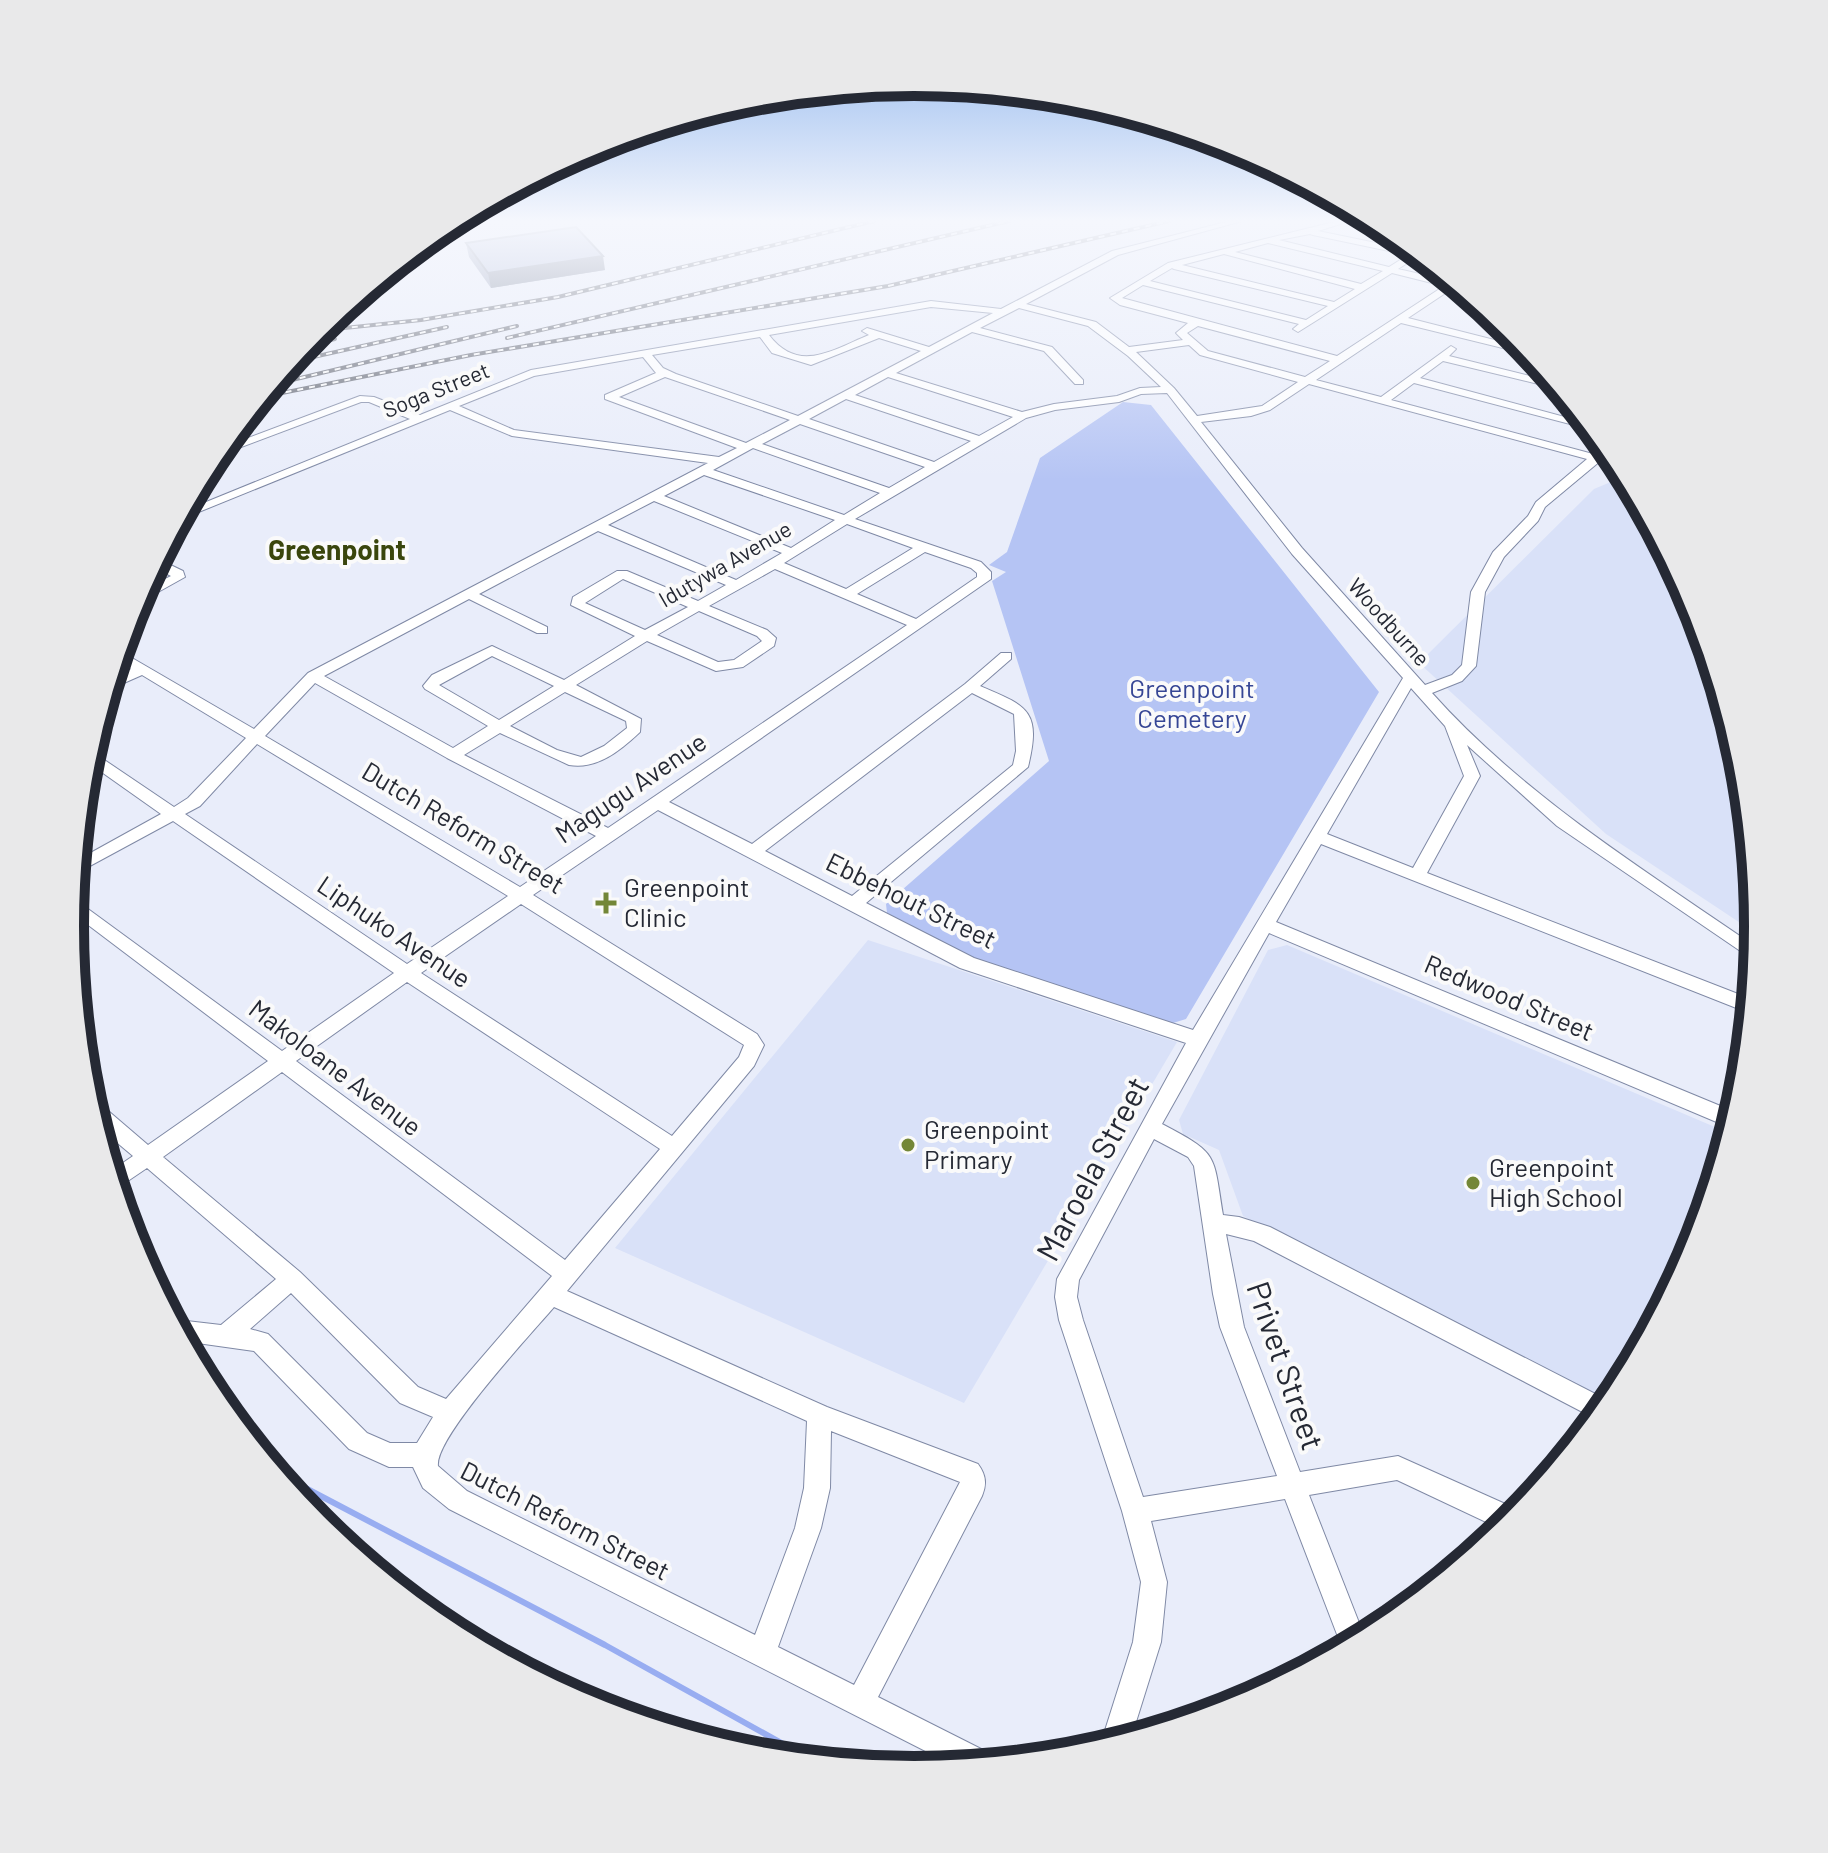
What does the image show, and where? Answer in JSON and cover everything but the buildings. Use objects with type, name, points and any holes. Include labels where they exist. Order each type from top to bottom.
[{"type":"street","name":"Soga Street","points":[[195,511],[531,373],[915,307]]},
{"type":"street","name":"Soga Street","points":[[970,307],[1002,312]]},
{"type":"street","points":[[87,863],[175,814],[205,791],[313,676],[1010,307]]},
{"type":"street","name":"Woodburne","points":[[1030,307],[1092,324],[1127,350],[1170,390],[1297,551],[1448,720],[1563,822],[1743,947]]},
{"type":"street","points":[[1142,307],[1339,360]]},
{"type":"street","points":[[1244,307],[1307,323]]},
{"type":"street","points":[[1274,343],[1332,307]]},
{"type":"street","points":[[1193,420],[1257,412],[1417,307]]},
{"type":"street","points":[[1399,319],[1507,347]]},
{"type":"street","points":[[838,322],[930,351]]},
{"type":"street","points":[[1195,323],[1181,333],[1204,353],[1595,458]]},
{"type":"street","points":[[972,329],[1048,349],[1079,382]]},
{"type":"street","points":[[763,334],[776,351],[808,362],[877,335]]},
{"type":"street","points":[[1383,401],[1469,337]]},
{"type":"street","points":[[1127,350],[1188,342]]},
{"type":"street","points":[[646,354],[665,373],[935,466]]},
{"type":"street","points":[[1441,357],[1540,382]]},
{"type":"street","points":[[665,373],[609,397],[890,492]]},
{"type":"street","points":[[887,373],[1022,416]]},
{"type":"street","points":[[1412,379],[1573,422]]},
{"type":"street","name":"Idutywa Avenue","points":[[453,755],[645,636],[774,564],[1022,416],[1054,407],[1119,399],[1140,391],[1170,390]]},
{"type":"street","points":[[845,395],[981,440]]},
{"type":"street","points":[[239,445],[346,402],[365,398],[419,418]]},
{"type":"street","points":[[449,406],[512,433],[649,454],[719,461]]},
{"type":"street","points":[[1416,685],[1464,674],[1469,666],[1478,592],[1498,555],[1534,518],[1540,505],[1598,456]]},
{"type":"street","points":[[702,470],[923,547]]},
{"type":"street","points":[[653,496],[792,553]]},
{"type":"street","points":[[596,525],[736,585]]},
{"type":"street","points":[[846,595],[923,547]]},
{"type":"street","name":"Magugu Avenue","points":[[122,1174],[281,1060],[984,579],[984,572],[976,565],[923,547]]},
{"type":"street","points":[[774,564],[916,624]]},
{"type":"street","points":[[157,588],[178,577],[178,574],[166,568]]},
{"type":"street","points":[[622,574],[698,605],[762,633],[769,638],[769,643],[738,664],[716,667],[580,607],[578,600],[622,574]]},
{"type":"street","points":[[467,593],[542,630]]},
{"type":"street","points":[[496,650],[566,684],[633,719],[635,729],[580,762],[499,727],[430,686],[482,653],[496,650]]},
{"type":"street","points":[[754,851],[970,687],[1006,656]]},
{"type":"street","name":"Dutch Reform Street","points":[[128,660],[520,895],[750,1039],[754,1045],[747,1061],[450,1413],[428,1444],[425,1455],[427,1474],[434,1484],[458,1500],[964,1755]]},
{"type":"street","points":[[122,679],[142,669]]},
{"type":"street","points":[[313,676],[453,755],[608,835]]},
{"type":"street","name":"Maroela Street","points":[[1119,1730],[1147,1642],[1154,1582],[1135,1511],[1071,1320],[1066,1297],[1068,1279],[1198,1039],[1316,836],[1416,685]]},
{"type":"street","points":[[854,904],[1020,767],[1024,751],[1022,713],[1005,701],[970,687]]},
{"type":"street","points":[[1418,874],[1472,776],[1448,720]]},
{"type":"street","name":"Liphuko Avenue","points":[[99,770],[175,814],[407,973],[673,1147]]},
{"type":"street","name":"Ebbehout Street","points":[[656,802],[967,963],[1198,1039]]},
{"type":"street","points":[[1316,836],[1740,1002]]},
{"type":"street","name":"Makoloane Avenue","points":[[84,913],[566,1274]]},
{"type":"street","name":"Redwood Street","points":[[1265,924],[1722,1115]]},
{"type":"street","points":[[108,1122],[292,1279],[409,1395],[450,1413]]},
{"type":"street","name":"Privet Street","points":[[1150,1127],[1200,1157],[1207,1174],[1232,1327],[1349,1633]]},
{"type":"street","points":[[1213,1223],[1239,1226],[1262,1234],[1592,1404]]},
{"type":"street","points":[[227,1335],[292,1279]]},
{"type":"street","points":[[549,1294],[819,1415],[969,1473],[974,1481],[860,1702]]},
{"type":"street","points":[[190,1331],[264,1343],[347,1432],[371,1449],[389,1455],[425,1455]]},
{"type":"street","points":[[762,1652],[808,1528],[817,1488],[819,1415]]},
{"type":"street","points":[[1135,1511],[1398,1468],[1499,1515]]},
{"type":"shaded area","points":[[1614,481],[1658,559],[1700,660],[1716,712],[1737,818],[1744,925],[1606,834],[1419,663],[1594,489]]},
{"type":"shaded area","name":"Greenpoint Primary","points":[[868,940],[1177,1042],[964,1403],[615,1248]]},
{"type":"shaded area","name":"Greenpoint High School","points":[[1287,945],[1719,1129],[1681,1244],[1633,1342],[1597,1398],[1243,1216],[1219,1150],[1183,1134],[1179,1120],[1268,950]]},
{"type":"green space","name":"Greenpoint Cemetery","points":[[1123,402],[1151,405],[1379,692],[1186,1019],[1173,1023],[971,958],[887,913],[886,904],[1049,761],[992,581],[1006,572],[989,565],[1007,552],[1040,458]]},
{"type":"waterway","points":[[301,1486],[605,1645],[787,1746]]},
{"type":"railway","points":[[339,329],[421,320],[496,307]]},
{"type":"railway","points":[[507,338],[638,307]]},
{"type":"railway","points":[[278,394],[471,355],[758,307]]},
{"type":"railway","points":[[288,381],[517,326]]},
{"type":"railway","points":[[310,358],[447,327]]},
{"type":"railway","points":[[326,341],[335,339]]},
{"type":"place","name":"Greenpoint Clinic","points":[[606,903]]},
{"type":"place","name":"Greenpoint Primary","points":[[908,1145]]},
{"type":"place","name":"Greenpoint High School","points":[[1473,1183]]},
{"type":"district","name":"Greenpoint","points":[[337,550]]}]
